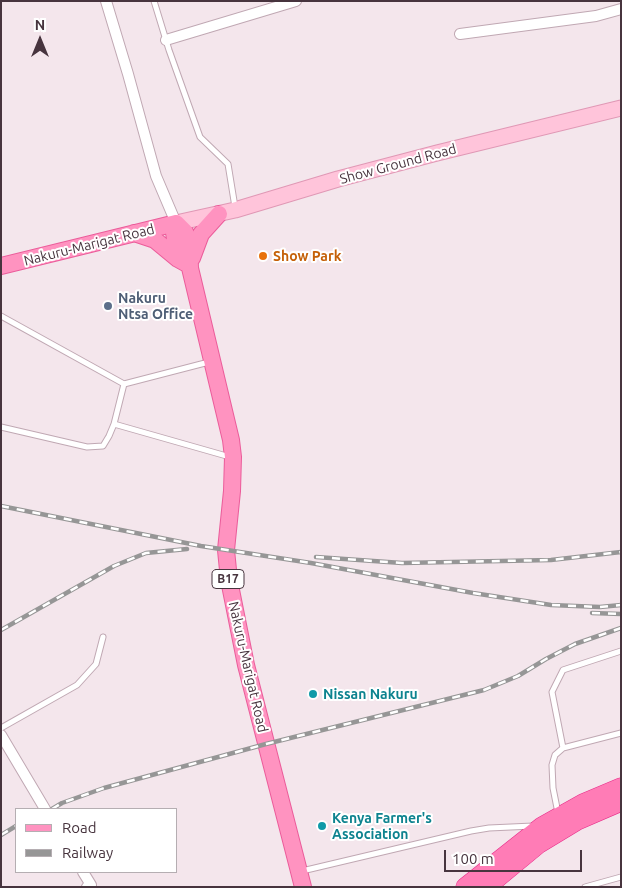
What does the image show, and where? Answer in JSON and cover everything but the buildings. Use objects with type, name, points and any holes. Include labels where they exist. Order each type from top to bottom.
[{"type":"highway","points":[[465,887],[542,826],[583,803],[621,787]]},
{"type":"highway","points":[[487,887],[539,844],[577,822],[621,802]]},
{"type":"main road","name":"Show Ground Road","points":[[176,223],[235,210],[338,179],[621,108]]},
{"type":"main road","points":[[134,233],[155,240],[178,259],[189,265],[201,234],[219,214]]},
{"type":"main road","name":"Nakuru-Marigat Road","points":[[1,266],[176,223],[183,228],[188,238],[189,265],[231,440],[233,457],[232,491],[226,544],[228,580],[248,674],[301,879]]},
{"type":"street","points":[[106,1],[156,176],[176,223]]},
{"type":"street","points":[[166,40],[296,1]]},
{"type":"street","points":[[460,34],[596,16],[621,9]]},
{"type":"street","points":[[1,734],[44,808]]},
{"type":"street","points":[[84,873],[91,884],[87,887]]},
{"type":"lane","points":[[154,1],[200,136],[228,164],[235,210]]},
{"type":"lane","points":[[1,316],[124,384],[212,361]]},
{"type":"lane","points":[[1,427],[87,448],[103,446],[110,436],[124,384]]},
{"type":"lane","points":[[114,424],[233,457]]},
{"type":"lane","points":[[1,728],[77,685],[96,664],[103,637]]},
{"type":"lane","points":[[563,748],[552,692],[563,670],[621,652]]},
{"type":"lane","points":[[559,817],[553,788],[552,765],[555,755],[563,748],[621,733]]},
{"type":"lane","points":[[301,879],[471,831],[507,826],[542,826]]},
{"type":"lane","points":[[585,887],[621,877]]},
{"type":"railway","points":[[1,506],[201,546],[311,563],[473,593],[551,605],[600,607],[621,605]]},
{"type":"railway","points":[[1,630],[114,566],[146,553],[187,549]]},
{"type":"railway","points":[[316,557],[402,563],[551,560],[621,552]]},
{"type":"railway","points":[[592,613],[621,614]]},
{"type":"railway","points":[[54,808],[62,803],[104,788],[266,744],[484,690],[518,676],[575,644],[621,628]]},
{"type":"railway","points":[[1,835],[15,827]]},
{"type":"place","name":"Show Park","points":[[263,256]]},
{"type":"place","name":"Nakuru Ntsa Office","points":[[108,306]]},
{"type":"place","name":"Nissan Nakuru","points":[[313,694]]},
{"type":"place","name":"Kenya Farmer's Association","points":[[322,826]]}]
